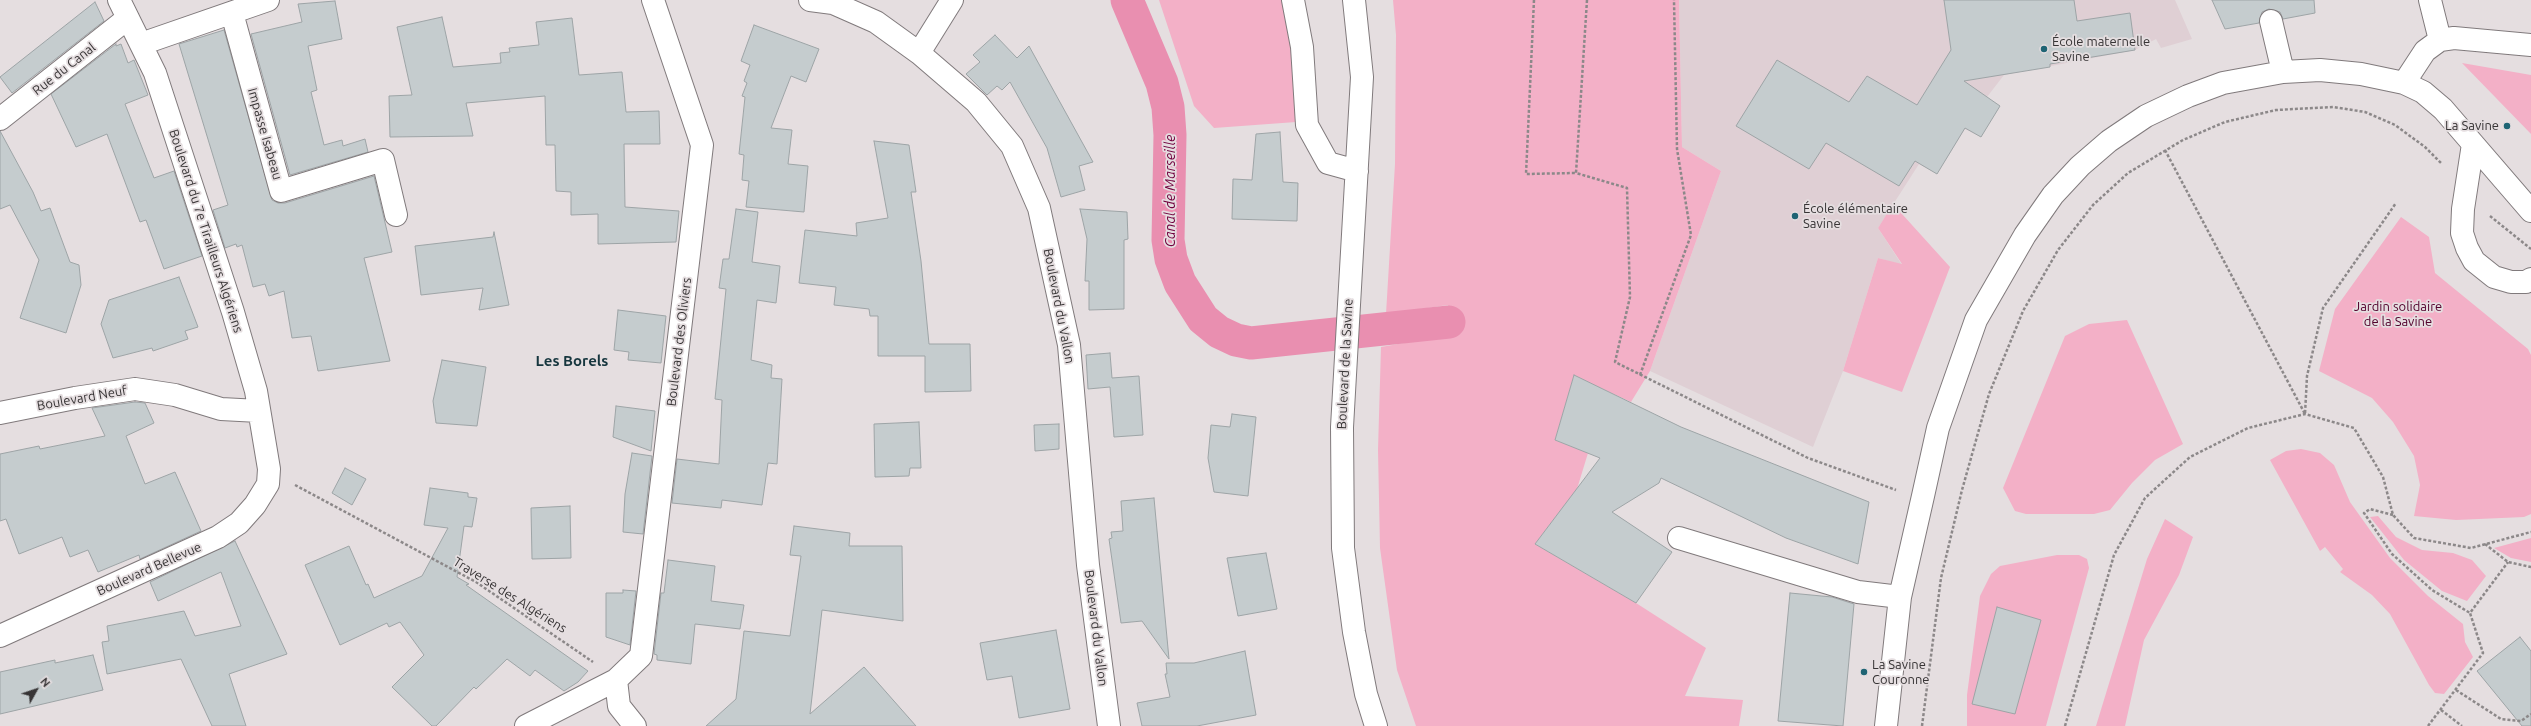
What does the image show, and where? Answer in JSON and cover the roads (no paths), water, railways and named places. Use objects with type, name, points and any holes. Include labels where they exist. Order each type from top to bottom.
[{"type":"street","points":[[141,44],[268,0]]},
{"type":"street","name":"Boulevard des Oliviers","points":[[526,726],[616,680],[641,656],[702,145],[652,0]]},
{"type":"street","name":"Boulevard du Vallon","points":[[810,0],[833,3],[876,22],[919,53],[976,102],[1012,146],[1039,208],[1069,345],[1088,565],[1110,726]]},
{"type":"street","points":[[919,53],[952,0]]},
{"type":"street","points":[[1293,0],[1302,47],[1307,125],[1328,164],[1357,171]]},
{"type":"street","name":"Boulevard de la Savine","points":[[1354,0],[1362,77],[1342,427],[1343,548],[1354,632],[1366,694],[1376,726]]},
{"type":"street","points":[[2430,0],[2440,40]]},
{"type":"street","name":"Boulevard du 7e Tirailleurs Algériens","points":[[124,9],[155,73],[198,201],[256,391],[258,411],[269,469]]},
{"type":"street","name":"Rue du Canal","points":[[0,119],[124,9]]},
{"type":"street","name":"Impasse Isabeau","points":[[232,13],[282,191],[383,160],[396,215]]},
{"type":"street","points":[[2271,21],[2283,72]]},
{"type":"street","points":[[2404,83],[2425,51],[2440,40],[2454,38],[2531,45]]},
{"type":"street","points":[[1886,726],[1900,597],[1938,428],[1976,320],[2025,235],[2054,195],[2080,166],[2109,141],[2146,116],[2188,96],[2222,83],[2283,72],[2320,70],[2361,74],[2404,83],[2423,92],[2443,109],[2531,211]]},
{"type":"street","points":[[2473,144],[2463,210],[2462,233],[2467,248],[2474,261],[2494,277],[2511,282],[2526,282],[2531,279]]},
{"type":"street","name":"Boulevard Neuf","points":[[0,413],[75,398],[135,389],[175,396],[221,409],[258,411]]},
{"type":"street","name":"Boulevard Bellevue","points":[[0,636],[218,537],[239,523],[255,506],[268,484],[269,469]]},
{"type":"street","points":[[1679,538],[1858,592],[1900,597]]},
{"type":"street","points":[[616,680],[619,706],[635,726]]},
{"type":"waterway","name":"Canal de Marseille","points":[[1127,0],[1162,83],[1168,107],[1170,135],[1168,240],[1171,259],[1180,283],[1203,319],[1219,332],[1236,340],[1251,343],[1449,322]]},
{"type":"place","name":"École maternelle Savine","points":[[2044,49]]},
{"type":"place","name":"La Savine","points":[[2507,126]]},
{"type":"place","name":"École élémentaire Savine","points":[[1795,216]]},
{"type":"place","name":"La Savine Couronne","points":[[1864,672]]},
{"type":"district","name":"Les Borels","points":[[572,361]]},
{"type":"park label","name":"Jardin solidaire de la Savine","points":[[2398,314]]}]
